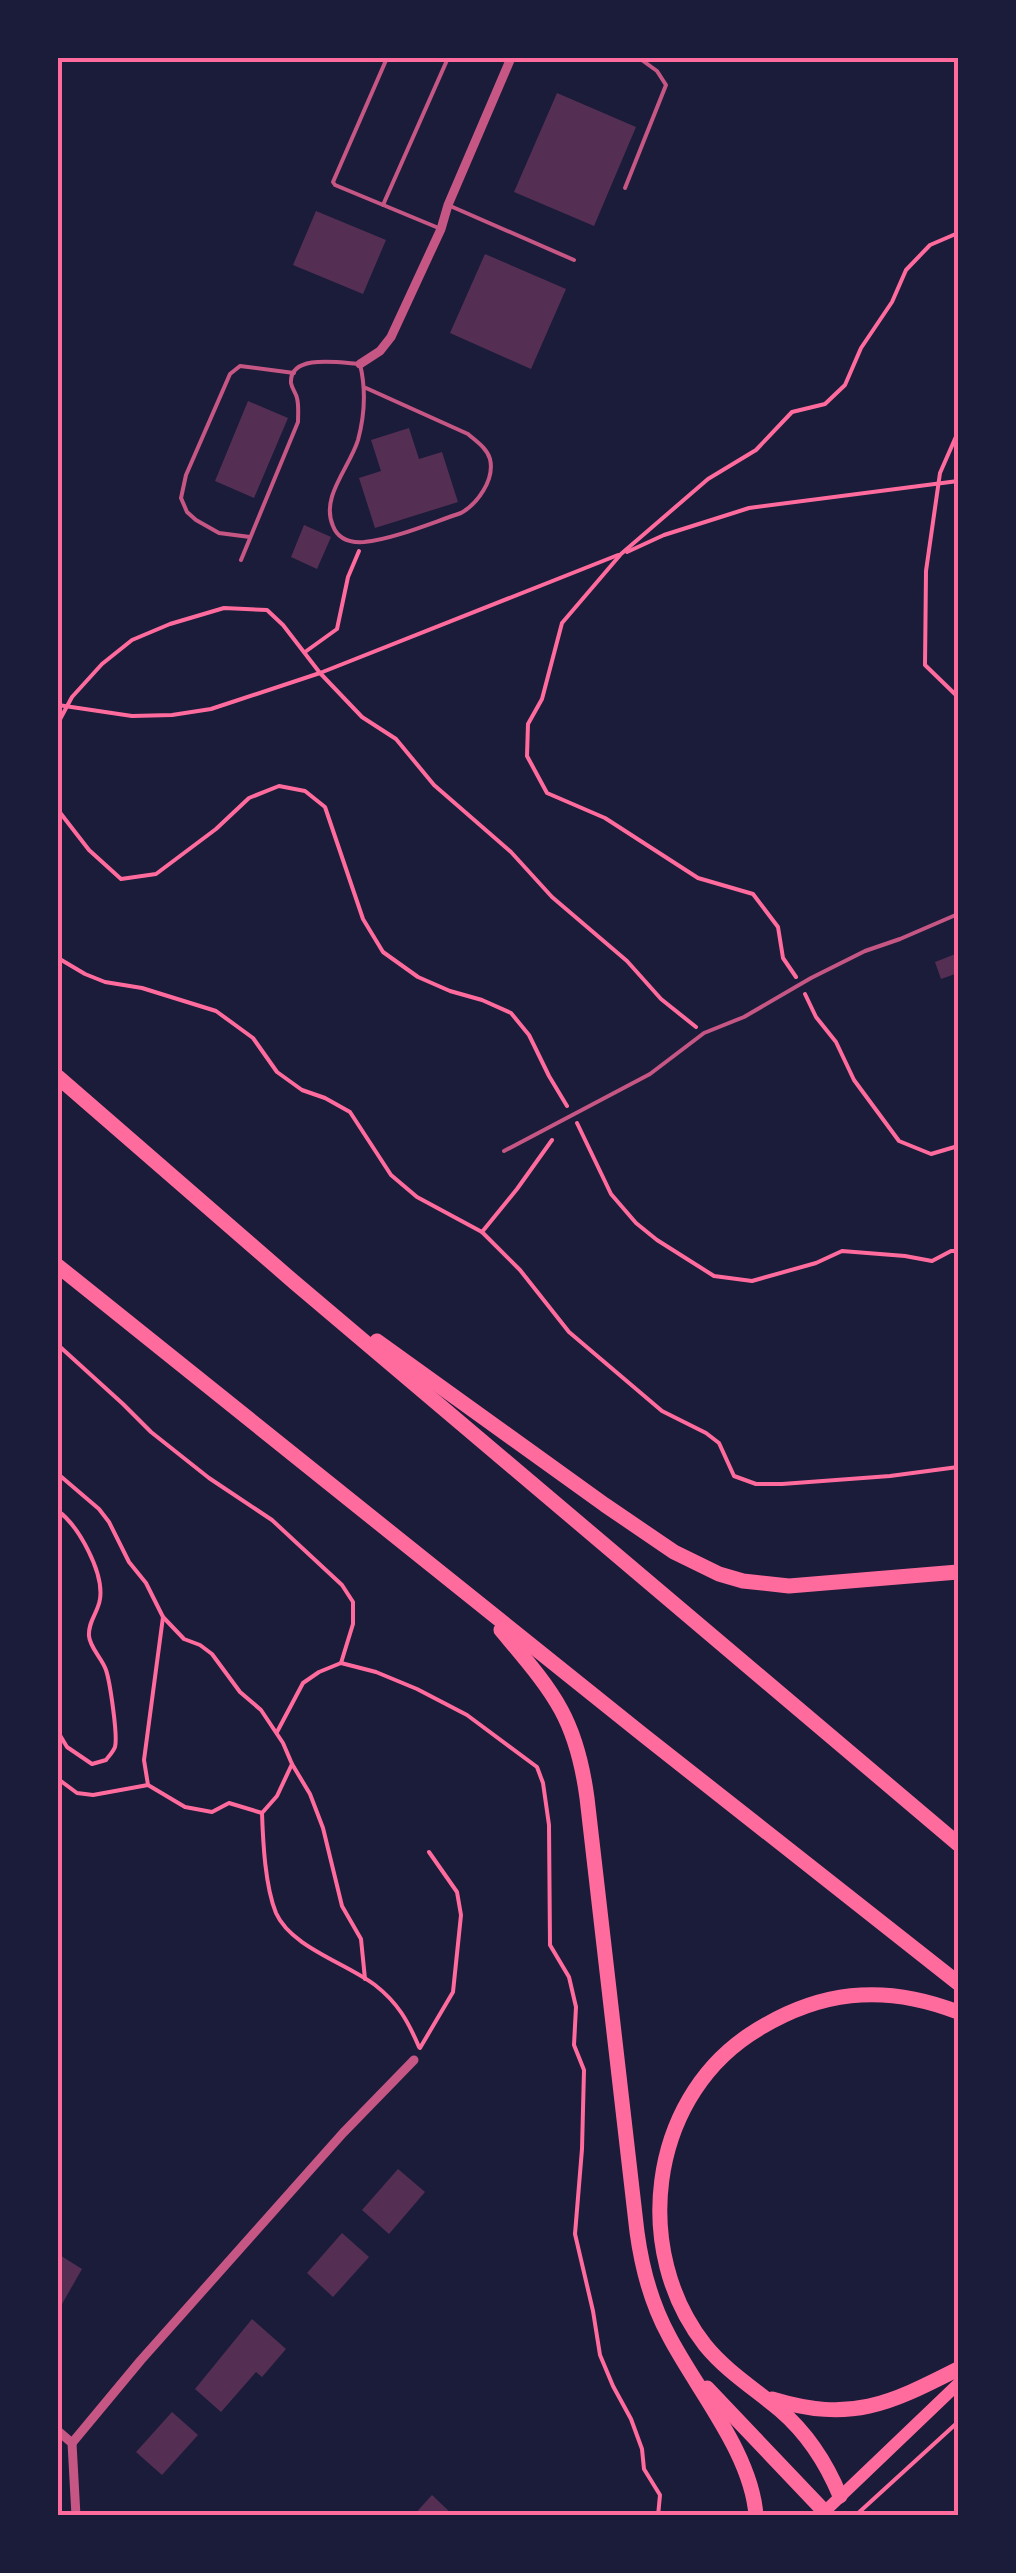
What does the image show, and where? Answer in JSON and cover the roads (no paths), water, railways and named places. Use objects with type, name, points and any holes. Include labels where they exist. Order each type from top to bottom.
[{"type":"highway","points":[[58,1077],[958,1844]]},
{"type":"highway","points":[[58,1266],[958,1982]]},
{"type":"highway","points":[[294,1282],[560,1474],[674,1552],[698,1564],[743,1582],[765,1585],[958,1572]]},
{"type":"highway","points":[[480,1604],[554,1696],[579,1750],[640,2254],[670,2339],[741,2460],[754,2496],[756,2516]]},
{"type":"highway","points":[[840,2496],[824,2461],[804,2433],[722,2364],[693,2328],[672,2287],[660,2239],[663,2168],[675,2128],[696,2090],[724,2056],[760,2028],[800,2008],[845,1996],[890,1994],[958,2012]]},
{"type":"highway","points":[[682,2358],[822,2513]]},
{"type":"highway","points":[[763,2397],[812,2409],[857,2410],[902,2397],[958,2368]]},
{"type":"main road","points":[[822,2513],[958,2384]]},
{"type":"street","points":[[360,364],[380,351],[391,337],[512,58]]},
{"type":"street","points":[[76,2516],[72,2444],[343,2132],[414,2060]]},
{"type":"street","points":[[58,2431],[72,2444]]},
{"type":"lane","points":[[387,58],[333,182],[440,229]]},
{"type":"lane","points":[[383,205],[448,58]]},
{"type":"lane","points":[[625,188],[666,85],[657,71],[639,58]]},
{"type":"lane","points":[[448,204],[574,260]]},
{"type":"lane","points":[[241,560],[298,422],[298,402],[291,383],[302,364],[360,364],[366,388],[357,442],[328,511],[336,532],[346,540],[380,539],[460,514],[473,506],[489,472],[490,459],[481,445],[468,434],[366,388]]},
{"type":"lane","points":[[250,537],[219,532],[186,512],[181,498],[186,475],[230,374],[240,366],[294,373]]},
{"type":"lane","points":[[504,1151],[650,1074],[704,1033],[744,1017],[865,952],[958,914]]}]
